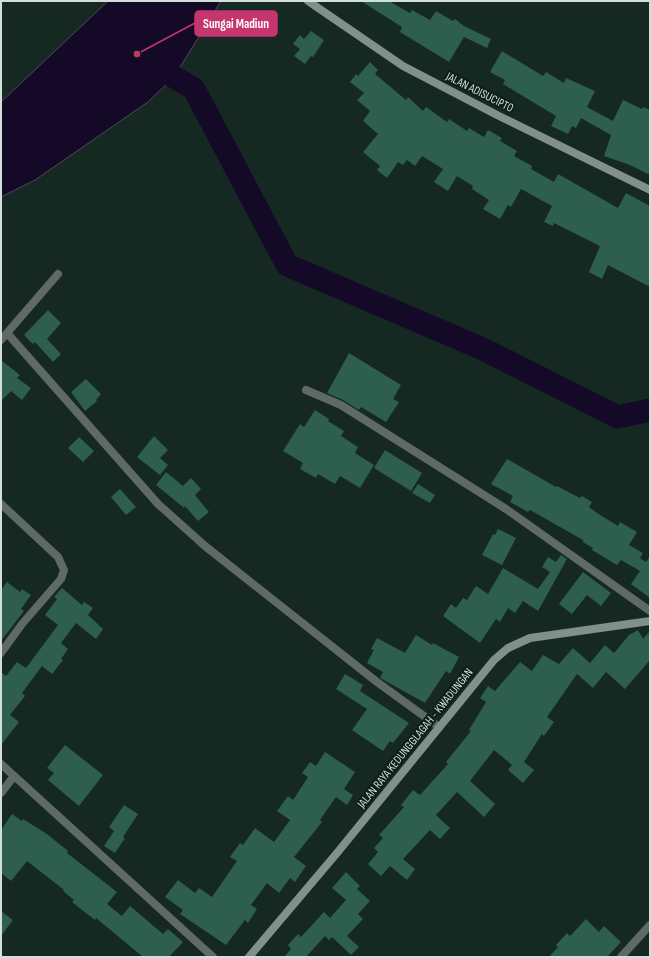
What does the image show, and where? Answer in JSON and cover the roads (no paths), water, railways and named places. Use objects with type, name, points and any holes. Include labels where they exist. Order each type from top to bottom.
[{"type":"main road","name":"JALAN ADISUCIPTO","points":[[313,2],[403,66],[506,120],[650,190]]},
{"type":"main road","name":"JALAN RAYA KEDUNGGLAGAH - KWADUNGAN","points":[[249,957],[337,853],[440,727],[485,669],[508,648],[530,638],[650,621]]},
{"type":"street","points":[[1,340],[58,274]]},
{"type":"street","points":[[7,333],[158,504],[204,546],[377,682],[440,727]]},
{"type":"street","points":[[306,390],[341,405],[506,509],[650,611]]},
{"type":"street","points":[[1,504],[58,557],[64,570],[61,579],[22,624],[1,653]]},
{"type":"street","points":[[1,764],[213,957]]},
{"type":"street","points":[[1,793],[14,776]]},
{"type":"street","points":[[621,957],[650,925]]},
{"type":"waterway","points":[[148,61],[194,89],[287,265],[485,350],[618,417],[650,410]]},
{"type":"place","name":"Sungai Madiun","points":[[137,54]]}]
